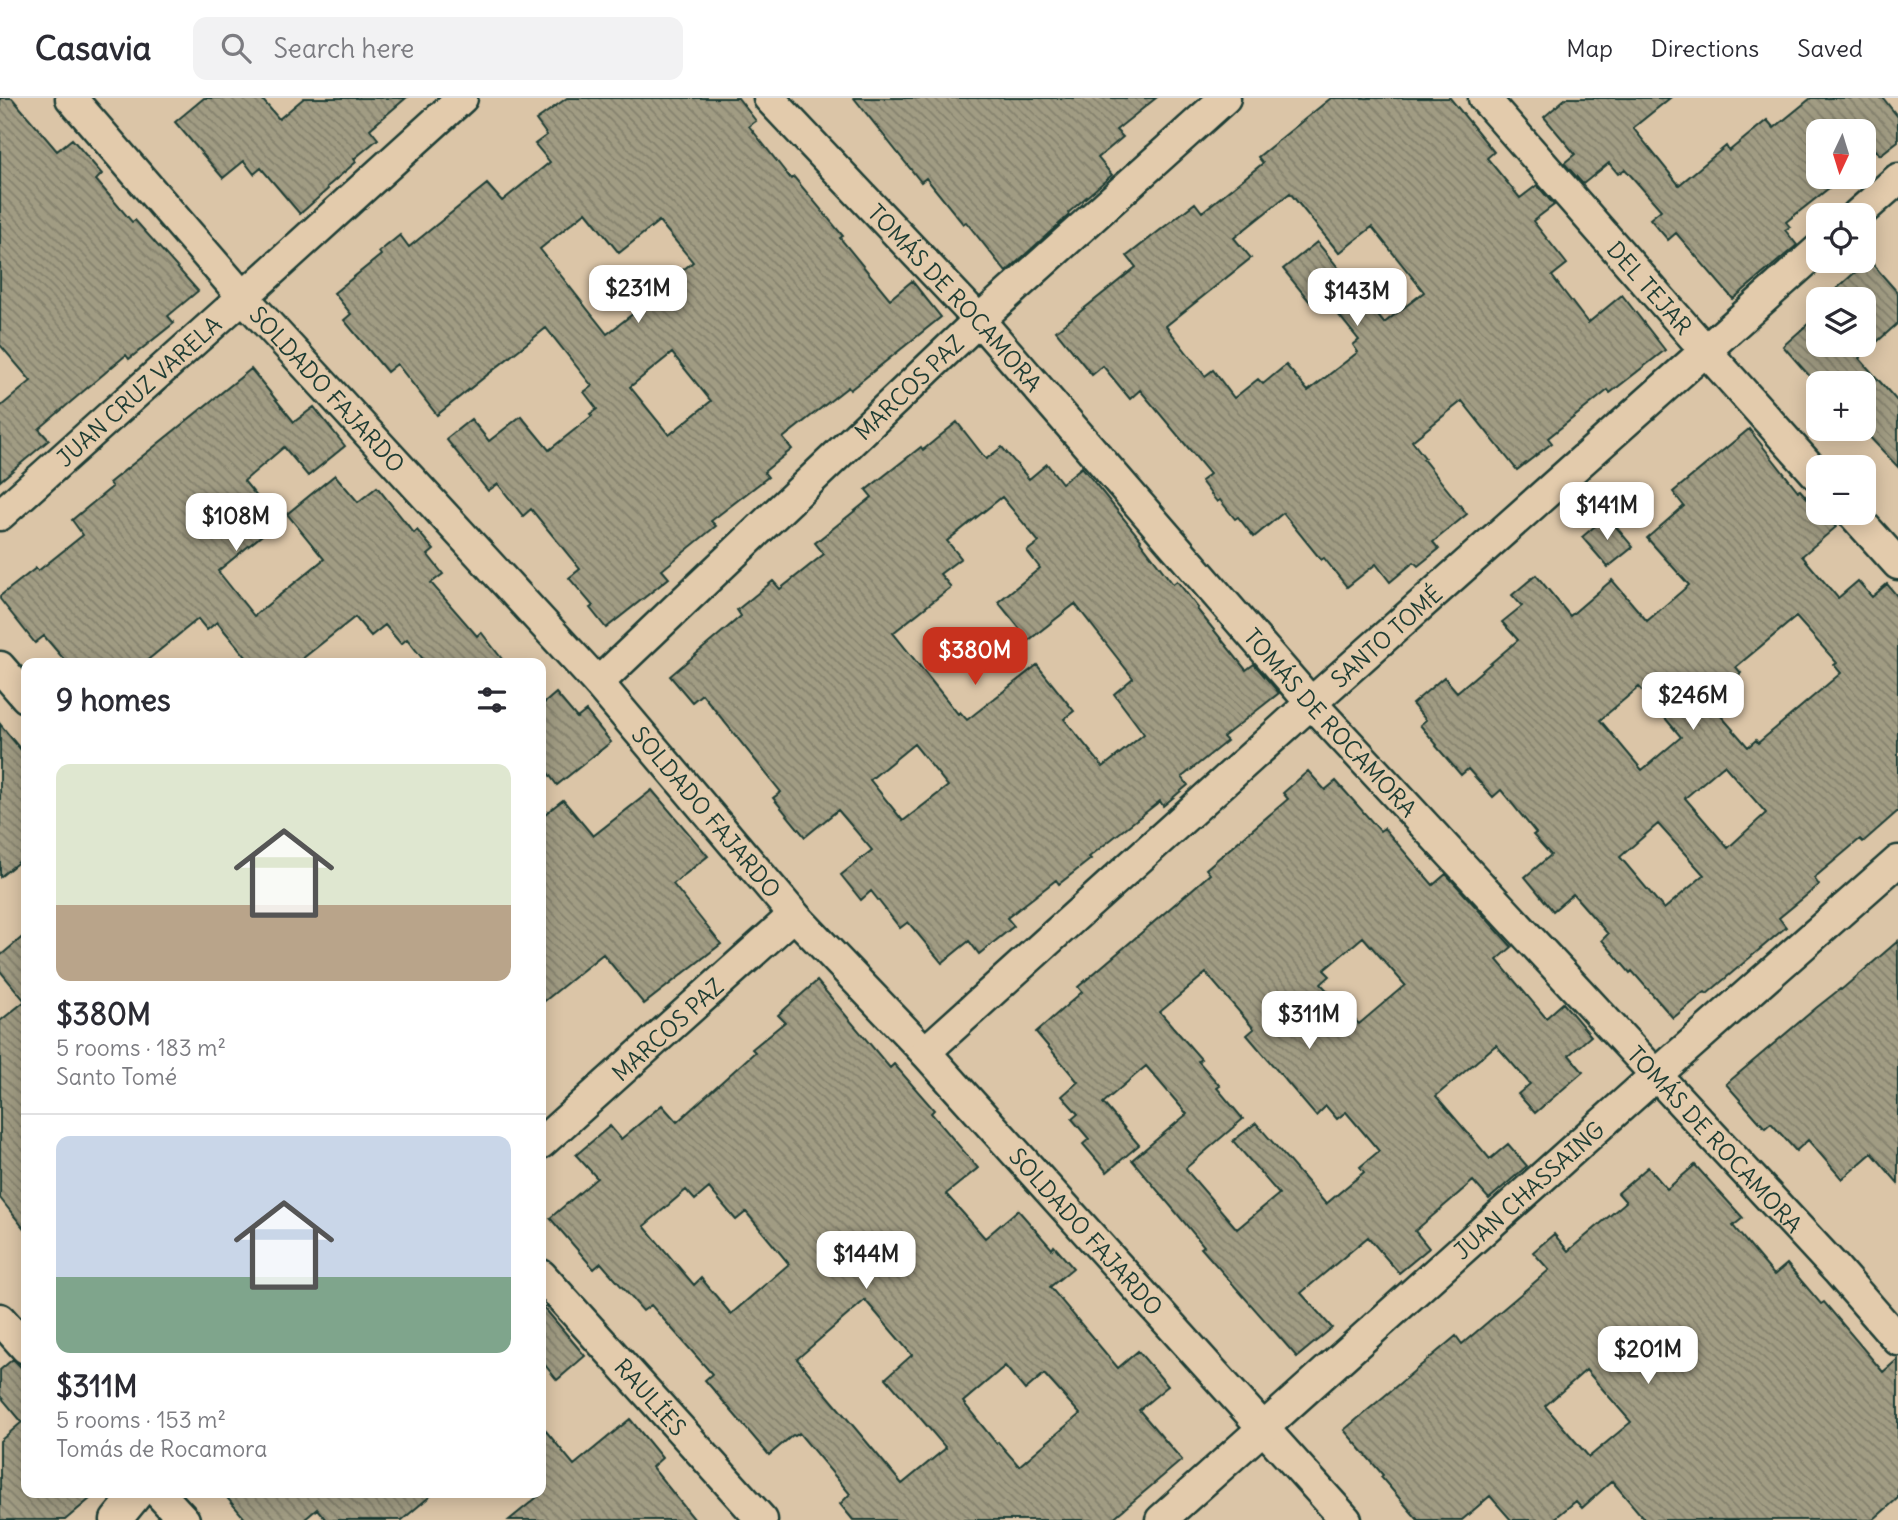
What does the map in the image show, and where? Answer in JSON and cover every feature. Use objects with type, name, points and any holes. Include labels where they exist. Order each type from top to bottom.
[{"type":"street","name":"SOLDADO FAJARDO","points":[[71,98],[243,297],[598,683],[794,915],[925,1052],[1346,1520]]},
{"type":"street","name":"JUAN CRUZ VARELA","points":[[0,515],[461,98]]},
{"type":"street","name":"TOMÁS DE ROCAMORA","points":[[769,98],[979,320],[1311,703],[1838,1270],[1898,1340]]},
{"type":"street","name":"MARCOS PAZ","points":[[598,683],[979,320],[1225,98]]},
{"type":"street","name":"DEL TEJAR","points":[[1484,98],[1806,463]]},
{"type":"street","points":[[1871,203],[1898,179]]},
{"type":"street","name":"SANTO TOMÉ","points":[[925,1052],[1806,261]]},
{"type":"street","points":[[1863,525],[1898,564]]},
{"type":"street","points":[[0,667],[21,691]]},
{"type":"street","name":"JUAN CHASSAING","points":[[1161,1520],[1656,1075],[1898,862]]},
{"type":"street","name":"MARCOS PAZ","points":[[546,1138],[794,915]]},
{"type":"street","name":"RAULÍES","points":[[546,1281],[762,1520]]},
{"type":"street","points":[[0,1319],[21,1342]]},
{"type":"street","points":[[116,1520],[134,1498]]},
{"type":"street","points":[[164,1498],[184,1520]]},
{"type":"building","points":[[0,98],[12,98],[57,151],[72,139],[102,174],[96,180],[198,291],[168,316],[174,323],[129,359],[126,355],[39,429],[49,440],[0,481],[0,407],[31,381],[0,345]]},
{"type":"building","points":[[204,98],[261,98],[279,119],[304,98],[406,98],[370,129],[378,139],[354,159],[356,162],[300,214],[261,168],[254,174],[244,161],[223,178],[175,122]]},
{"type":"building","points":[[567,98],[738,98],[756,121],[749,126],[791,179],[794,177],[843,236],[840,238],[890,299],[912,281],[941,317],[850,390],[848,387],[783,438],[792,449],[764,472],[768,477],[711,521],[716,526],[662,570],[669,578],[606,628],[590,608],[593,606],[569,578],[580,569],[531,509],[523,516],[498,484],[488,491],[446,439],[471,419],[489,441],[521,416],[549,450],[592,416],[590,414],[597,409],[584,392],[592,386],[546,328],[437,415],[397,364],[387,372],[344,320],[351,314],[334,293],[381,255],[379,252],[400,235],[409,247],[487,184],[502,201],[550,162],[535,144],[547,135],[536,120]],"holes":[[[586,212],[619,253],[659,221],[693,262],[665,284],[667,287],[607,334],[540,249]],[[672,353],[711,401],[669,435],[630,387]]]},
{"type":"building","points":[[854,98],[1156,98],[1116,130],[1123,137],[1098,158],[1112,175],[1006,272],[926,178],[921,182]]},
{"type":"building","points":[[1331,98],[1450,98],[1494,152],[1487,158],[1520,198],[1537,185],[1554,205],[1533,221],[1567,264],[1552,276],[1588,323],[1622,295],[1665,350],[1610,393],[1608,390],[1548,438],[1552,443],[1517,470],[1462,401],[1412,441],[1467,514],[1433,542],[1439,549],[1418,566],[1414,562],[1390,582],[1376,564],[1347,587],[1283,513],[1254,537],[1238,517],[1235,519],[1220,500],[1217,502],[1201,481],[1210,474],[1140,390],[1130,399],[1103,366],[1092,375],[1056,331],[1136,267],[1127,256],[1195,203],[1202,212],[1263,163],[1258,157]],"holes":[[[1290,193],[1339,253],[1372,227],[1424,292],[1384,323],[1317,242],[1283,269],[1310,302],[1321,293],[1359,340],[1353,345],[1358,352],[1308,391],[1286,365],[1263,384],[1258,379],[1234,398],[1213,370],[1205,376],[1166,326],[1251,258],[1234,238]]]},
{"type":"building","points":[[1566,98],[1670,98],[1633,128],[1679,185],[1726,146],[1729,151],[1767,120],[1774,128],[1811,98],[1883,98],[1898,117],[1898,141],[1880,155],[1876,150],[1876,119],[1806,119],[1806,189],[1828,189],[1810,203],[1806,203],[1806,206],[1786,222],[1790,227],[1785,230],[1797,245],[1733,299],[1676,233],[1668,240],[1650,219],[1661,210],[1625,169],[1618,174],[1609,163],[1583,184],[1564,163],[1575,154],[1544,117]]},
{"type":"building","points":[[1876,268],[1898,293],[1898,323],[1876,343],[1876,287],[1839,287],[1854,273],[1876,273]]},
{"type":"building","points":[[1806,326],[1806,357],[1860,357],[1871,371],[1806,372],[1783,346]]},
{"type":"building","points":[[251,369],[294,422],[314,407],[345,446],[308,476],[284,447],[244,481],[278,522],[218,571],[254,616],[324,559],[287,514],[335,475],[358,502],[377,487],[414,533],[417,530],[434,550],[428,555],[443,574],[431,583],[477,636],[481,632],[501,658],[422,658],[407,639],[401,644],[385,625],[371,636],[355,617],[303,658],[247,658],[217,622],[207,630],[198,619],[150,658],[63,658],[44,636],[35,643],[0,596],[36,568],[38,571],[83,535],[72,520],[112,487],[109,483]]},
{"type":"building","points":[[1876,377],[1898,402],[1898,467],[1873,441],[1876,441]]},
{"type":"building","points":[[957,422],[986,459],[1002,447],[1029,479],[1047,464],[1062,483],[1082,467],[1173,584],[1177,581],[1246,670],[1254,664],[1279,693],[1223,737],[1227,741],[1182,777],[1188,785],[1163,806],[1160,801],[1059,884],[1056,880],[1007,918],[1014,926],[979,954],[969,941],[942,963],[908,922],[900,928],[871,891],[861,900],[841,875],[872,850],[838,810],[805,837],[773,798],[781,792],[702,694],[692,702],[670,676],[741,616],[737,610],[773,581],[780,589],[824,554],[815,543],[872,497],[866,490],[921,447],[923,450]],"holes":[[[1002,497],[1039,542],[1027,551],[1040,568],[998,602],[1029,640],[1075,604],[1133,678],[1114,694],[1144,734],[1103,767],[1064,719],[1074,711],[1037,665],[967,720],[960,712],[958,714],[893,633],[951,587],[940,574],[961,558],[947,541]],[[914,744],[948,786],[903,821],[870,780]]]},
{"type":"building","points":[[1749,429],[1798,491],[1806,497],[1806,525],[1836,527],[1802,556],[1838,598],[1858,581],[1872,597],[1887,584],[1898,597],[1898,811],[1863,842],[1860,839],[1814,878],[1819,885],[1779,918],[1786,927],[1707,994],[1705,992],[1673,1018],[1602,940],[1608,934],[1573,894],[1553,911],[1525,877],[1551,855],[1501,790],[1493,797],[1468,769],[1461,775],[1420,725],[1426,720],[1412,704],[1444,677],[1457,692],[1518,640],[1502,622],[1522,606],[1512,595],[1536,575],[1570,616],[1612,580],[1647,621],[1689,585],[1647,538],[1684,506],[1673,492]],"holes":[[[1796,617],[1837,663],[1834,665],[1841,673],[1758,743],[1756,740],[1748,747],[1708,701],[1741,673],[1736,667]],[[1639,687],[1681,737],[1642,770],[1600,720]],[[1724,765],[1766,813],[1728,848],[1685,798]],[[1658,824],[1704,875],[1664,909],[1620,857]]]},
{"type":"building","points":[[1607,516],[1633,547],[1608,567],[1582,537]]},
{"type":"building","points":[[556,693],[577,718],[586,711],[611,742],[557,785],[546,771],[546,702]]},
{"type":"building","points":[[0,724],[21,750],[21,860],[0,877]]},
{"type":"building","points":[[1308,771],[1325,790],[1336,781],[1380,831],[1384,828],[1433,885],[1446,874],[1512,947],[1497,960],[1546,1018],[1563,1003],[1591,1036],[1569,1055],[1583,1072],[1535,1113],[1518,1094],[1530,1084],[1496,1045],[1436,1096],[1490,1159],[1508,1144],[1527,1166],[1489,1199],[1473,1181],[1415,1231],[1429,1248],[1399,1273],[1368,1237],[1301,1293],[1332,1328],[1297,1357],[1201,1248],[1204,1246],[1132,1160],[1187,1114],[1146,1066],[1103,1103],[1139,1145],[1107,1172],[1083,1144],[1089,1139],[1072,1119],[1078,1114],[1062,1096],[1078,1082],[1036,1032],[1082,992],[1078,987],[1210,874],[1206,869],[1288,799],[1283,793]],"holes":[[[1363,937],[1405,985],[1359,1024],[1321,984],[1330,976],[1324,970]],[[1206,973],[1254,1029],[1247,1035],[1316,1116],[1326,1106],[1337,1119],[1346,1112],[1379,1151],[1360,1167],[1364,1172],[1326,1204],[1256,1123],[1233,1141],[1279,1194],[1237,1229],[1187,1171],[1186,1168],[1243,1119],[1198,1061],[1201,1059],[1160,1012]]]},
{"type":"building","points":[[652,790],[708,856],[673,884],[721,944],[644,1004],[603,954],[546,1000],[546,813],[563,800],[593,836]]},
{"type":"building","points":[[21,938],[21,996],[0,971],[0,956]]},
{"type":"building","points":[[1898,941],[1898,1183],[1872,1153],[1842,1179],[1808,1140],[1796,1151],[1771,1123],[1765,1128],[1726,1084]]},
{"type":"building","points":[[817,981],[890,1068],[894,1064],[934,1110],[931,1113],[978,1168],[946,1194],[985,1238],[1018,1210],[1052,1249],[1054,1246],[1073,1268],[1050,1287],[1118,1368],[1138,1351],[1168,1386],[1139,1410],[1182,1460],[1111,1520],[853,1520],[840,1504],[850,1494],[799,1433],[769,1455],[705,1380],[712,1374],[651,1305],[643,1311],[601,1263],[594,1269],[550,1218],[597,1178],[576,1155],[610,1126],[621,1139],[662,1105],[677,1122],[755,1052],[752,1049],[785,1022],[778,1015]],"holes":[[[709,1188],[736,1220],[746,1212],[789,1264],[731,1314],[701,1278],[694,1285],[644,1226],[686,1190],[695,1200]],[[865,1300],[912,1355],[886,1378],[946,1448],[902,1484],[797,1359]],[[1005,1366],[1025,1390],[1044,1374],[1080,1414],[1019,1466],[998,1442],[996,1443],[963,1402]]]},
{"type":"building","points":[[21,1004],[21,1225],[0,1198],[0,1021]]},
{"type":"building","points":[[1695,1165],[1743,1218],[1733,1226],[1774,1275],[1787,1264],[1821,1304],[1824,1302],[1883,1372],[1898,1359],[1898,1498],[1873,1520],[1645,1520],[1612,1481],[1582,1508],[1576,1501],[1553,1520],[1511,1520],[1490,1496],[1462,1520],[1418,1520],[1344,1430],[1456,1336],[1462,1344],[1549,1270],[1533,1252],[1554,1234],[1568,1251],[1626,1202],[1618,1193],[1648,1167],[1667,1189]],"holes":[[[1586,1370],[1631,1422],[1589,1457],[1545,1406]]]},
{"type":"building","points":[[546,1310],[585,1356],[557,1380],[546,1366]]},
{"type":"building","points":[[13,1359],[21,1367],[21,1421],[0,1396],[0,1370]]},
{"type":"building","points":[[630,1419],[662,1458],[652,1467],[695,1520],[509,1520],[536,1498],[546,1498],[546,1431],[574,1465]]},
{"type":"building","points":[[21,1423],[21,1498],[91,1498],[65,1520],[0,1520],[0,1441]]},
{"type":"building","points":[[227,1498],[428,1498],[402,1520],[326,1520],[317,1509],[304,1520],[246,1520]]}]
